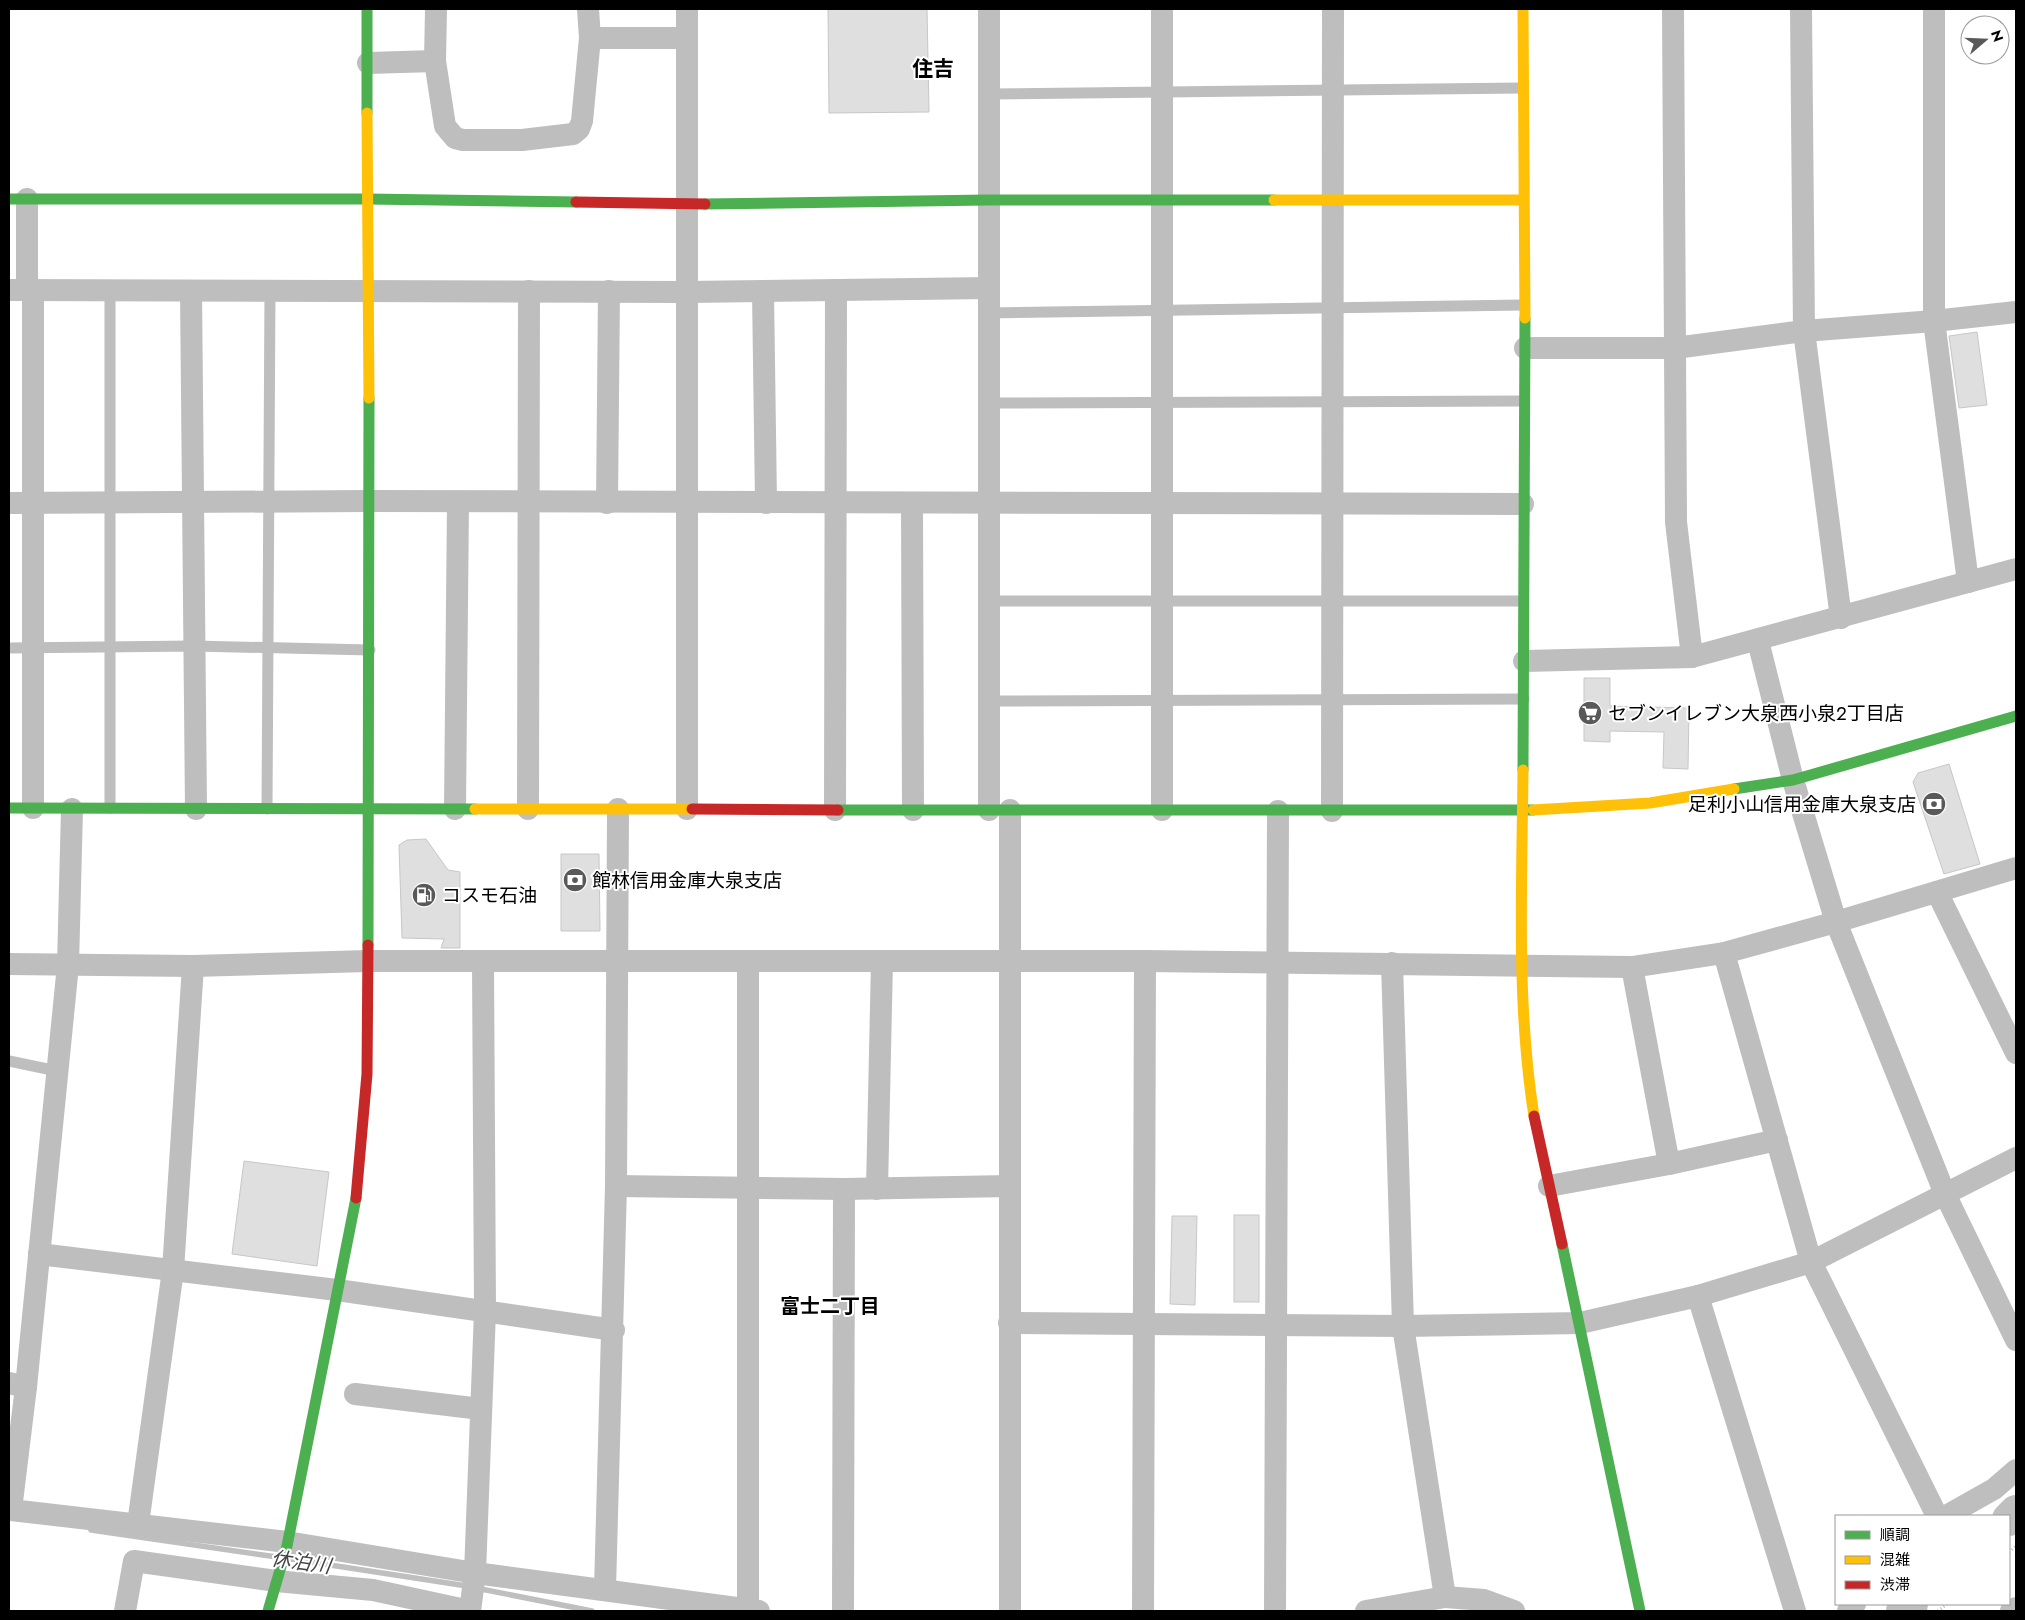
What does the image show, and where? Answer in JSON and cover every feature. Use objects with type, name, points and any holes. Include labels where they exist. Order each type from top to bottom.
[{"type":"street","points":[[268,1611],[287,1544],[358,1190],[367,1074],[370,650],[367,501],[368,9]]},
{"type":"street","points":[[436,9],[435,61],[445,126],[454,138],[522,140],[573,134],[578,129],[582,121],[590,38],[588,9]]},
{"type":"street","points":[[686,809],[687,9]]},
{"type":"street","points":[[989,9],[989,701],[1000,810],[1010,961],[1010,1611]]},
{"type":"street","points":[[1162,9],[1162,810]]},
{"type":"street","points":[[1332,811],[1333,9]]},
{"type":"street","points":[[1523,9],[1523,305],[1525,348],[1523,401],[1524,811],[1522,964],[1528,1077],[1549,1186],[1580,1323],[1640,1611]]},
{"type":"street","points":[[1673,9],[1676,522],[1692,657]]},
{"type":"street","points":[[1801,9],[1804,331],[1840,618]]},
{"type":"street","points":[[1934,9],[1934,321],[1968,582]]},
{"type":"street","points":[[590,38],[687,38]]},
{"type":"street","points":[[368,63],[435,61]]},
{"type":"street","points":[[33,808],[33,503],[18,199],[367,199],[686,204],[988,200],[1523,200]]},
{"type":"street","points":[[23,290],[686,292],[988,288]]},
{"type":"street","points":[[191,291],[196,809]]},
{"type":"street","points":[[528,809],[529,291]]},
{"type":"street","points":[[607,503],[609,291]]},
{"type":"street","points":[[763,291],[766,503]]},
{"type":"street","points":[[835,810],[836,291]]},
{"type":"street","points":[[1525,348],[1675,348],[1804,331],[1934,321],[2016,312]]},
{"type":"street","points":[[9,503],[367,501],[685,504],[1523,504]]},
{"type":"street","points":[[455,809],[458,502]]},
{"type":"street","points":[[912,504],[913,810]]},
{"type":"street","points":[[1524,661],[1692,657],[2016,569]]},
{"type":"street","points":[[1758,640],[1793,780],[1836,922],[1945,1194],[2016,1340]]},
{"type":"street","points":[[9,808],[1524,811],[1650,803],[1793,780],[2016,716]]},
{"type":"street","points":[[72,809],[68,965],[39,1254],[17,1385],[11,1510],[138,1524],[287,1544],[475,1573],[754,1610],[746,1189],[748,962]]},
{"type":"street","points":[[605,1589],[614,1330],[618,809]]},
{"type":"street","points":[[1275,1611],[1278,811]]},
{"type":"street","points":[[9,964],[193,966],[368,961],[1276,961],[1632,967],[1724,953],[1836,922],[2016,868]]},
{"type":"street","points":[[1937,892],[2016,1053]]},
{"type":"street","points":[[1724,953],[1811,1262],[1937,1515]]},
{"type":"street","points":[[1143,1611],[1145,961]]},
{"type":"street","points":[[125,1611],[134,1561],[278,1574],[373,1590],[470,1611],[475,1573],[484,1311],[483,962]]},
{"type":"street","points":[[877,1189],[882,962]]},
{"type":"street","points":[[1392,963],[1403,1326],[1445,1598]]},
{"type":"street","points":[[138,1524],[173,1270],[193,966]]},
{"type":"street","points":[[1632,967],[1669,1164]]},
{"type":"street","points":[[1549,1186],[1669,1164],[1777,1140]]},
{"type":"street","points":[[1009,1323],[1403,1326],[1580,1323],[1698,1296],[1811,1262],[2016,1158]]},
{"type":"street","points":[[616,1186],[844,1190],[1010,1186]]},
{"type":"street","points":[[844,1190],[844,1611]]},
{"type":"street","points":[[39,1254],[337,1290],[614,1330]]},
{"type":"street","points":[[1698,1296],[1795,1611]]},
{"type":"street","points":[[355,1394],[481,1408]]},
{"type":"street","points":[[1948,1515],[1994,1489],[2016,1470]]},
{"type":"street","points":[[1366,1611],[1445,1598],[1484,1600],[1514,1611]]},
{"type":"street","points":[[2012,1611],[2016,1608]]},
{"type":"lane","points":[[989,94],[1523,88]]},
{"type":"lane","points":[[110,291],[110,808]]},
{"type":"lane","points":[[267,809],[270,291]]},
{"type":"lane","points":[[988,313],[1523,305]]},
{"type":"lane","points":[[988,402],[1523,401]]},
{"type":"lane","points":[[989,601],[1523,602]]},
{"type":"lane","points":[[9,648],[194,646],[370,650]]},
{"type":"lane","points":[[989,701],[1524,699]]},
{"type":"lane","points":[[9,1061],[57,1071]]},
{"type":"building","points":[[828,9],[927,9],[929,112],[829,113]]},
{"type":"building","points":[[1977,332],[1987,405],[1959,408],[1949,336]]},
{"type":"building","points":[[1584,678],[1610,678],[1610,706],[1689,708],[1688,769],[1663,768],[1664,732],[1610,731],[1610,742],[1584,741]]},
{"type":"building","points":[[1949,764],[1980,864],[1944,874],[1913,782],[1918,773]]},
{"type":"building","points":[[426,839],[448,870],[460,872],[460,948],[441,948],[444,939],[402,938],[399,845],[407,840]]},
{"type":"building","points":[[561,854],[599,854],[600,931],[561,931]]},
{"type":"building","points":[[244,1161],[329,1172],[317,1266],[232,1254]]},
{"type":"building","points":[[1234,1215],[1259,1215],[1259,1302],[1234,1302]]},
{"type":"building","points":[[1172,1216],[1197,1216],[1195,1305],[1170,1304]]},
{"type":"waterway","name":"休泊川","points":[[2010,1518],[2016,1512]]},
{"type":"waterway","name":"休泊川","points":[[91,1530],[277,1557]]},
{"type":"waterway","name":"休泊川","points":[[291,1559],[467,1586]]},
{"type":"waterway","name":"休泊川","points":[[476,1588],[592,1611]]},
{"type":"waterway","name":"休泊川","points":[[1903,1611],[1910,1605]]},
{"type":"traffic: fast","points":[[367,9],[367,113]]},
{"type":"traffic: fast","points":[[9,199],[367,199],[576,202]]},
{"type":"traffic: fast","points":[[705,204],[988,200],[1274,200]]},
{"type":"traffic: fast","points":[[1523,770],[1525,318]]},
{"type":"traffic: fast","points":[[368,945],[369,398]]},
{"type":"traffic: fast","points":[[1734,789],[1793,780],[2016,716]]},
{"type":"traffic: fast","points":[[9,808],[475,809]]},
{"type":"traffic: fast","points":[[838,810],[1533,810]]},
{"type":"traffic: fast","points":[[268,1611],[287,1546],[356,1198]]},
{"type":"traffic: fast","points":[[1562,1244],[1640,1611]]},
{"type":"traffic: slow","points":[[1523,9],[1525,318]]},
{"type":"traffic: slow","points":[[367,113],[369,398]]},
{"type":"traffic: slow","points":[[1274,200],[1523,200]]},
{"type":"traffic: slow","points":[[1523,770],[1522,987],[1528,1073],[1534,1116]]},
{"type":"traffic: slow","points":[[1533,810],[1650,803],[1734,789]]},
{"type":"traffic: slow","points":[[475,809],[692,809]]},
{"type":"traffic: jam","points":[[576,202],[705,204]]},
{"type":"traffic: jam","points":[[692,809],[838,810]]},
{"type":"traffic: jam","points":[[356,1198],[367,1074],[368,945]]},
{"type":"traffic: jam","points":[[1534,1116],[1562,1244]]},
{"type":"place","name":"セブンイレブン大泉西小泉2丁目店","points":[[1590,713]]},
{"type":"place","name":"足利小山信用金庫大泉支店","points":[[1934,804]]},
{"type":"place","name":"館林信用金庫大泉支店","points":[[575,880]]},
{"type":"place","name":"コスモ石油","points":[[424,895]]},
{"type":"district","name":"住吉","points":[[933,69]]},
{"type":"district","name":"富士二丁目","points":[[830,1306]]}]
